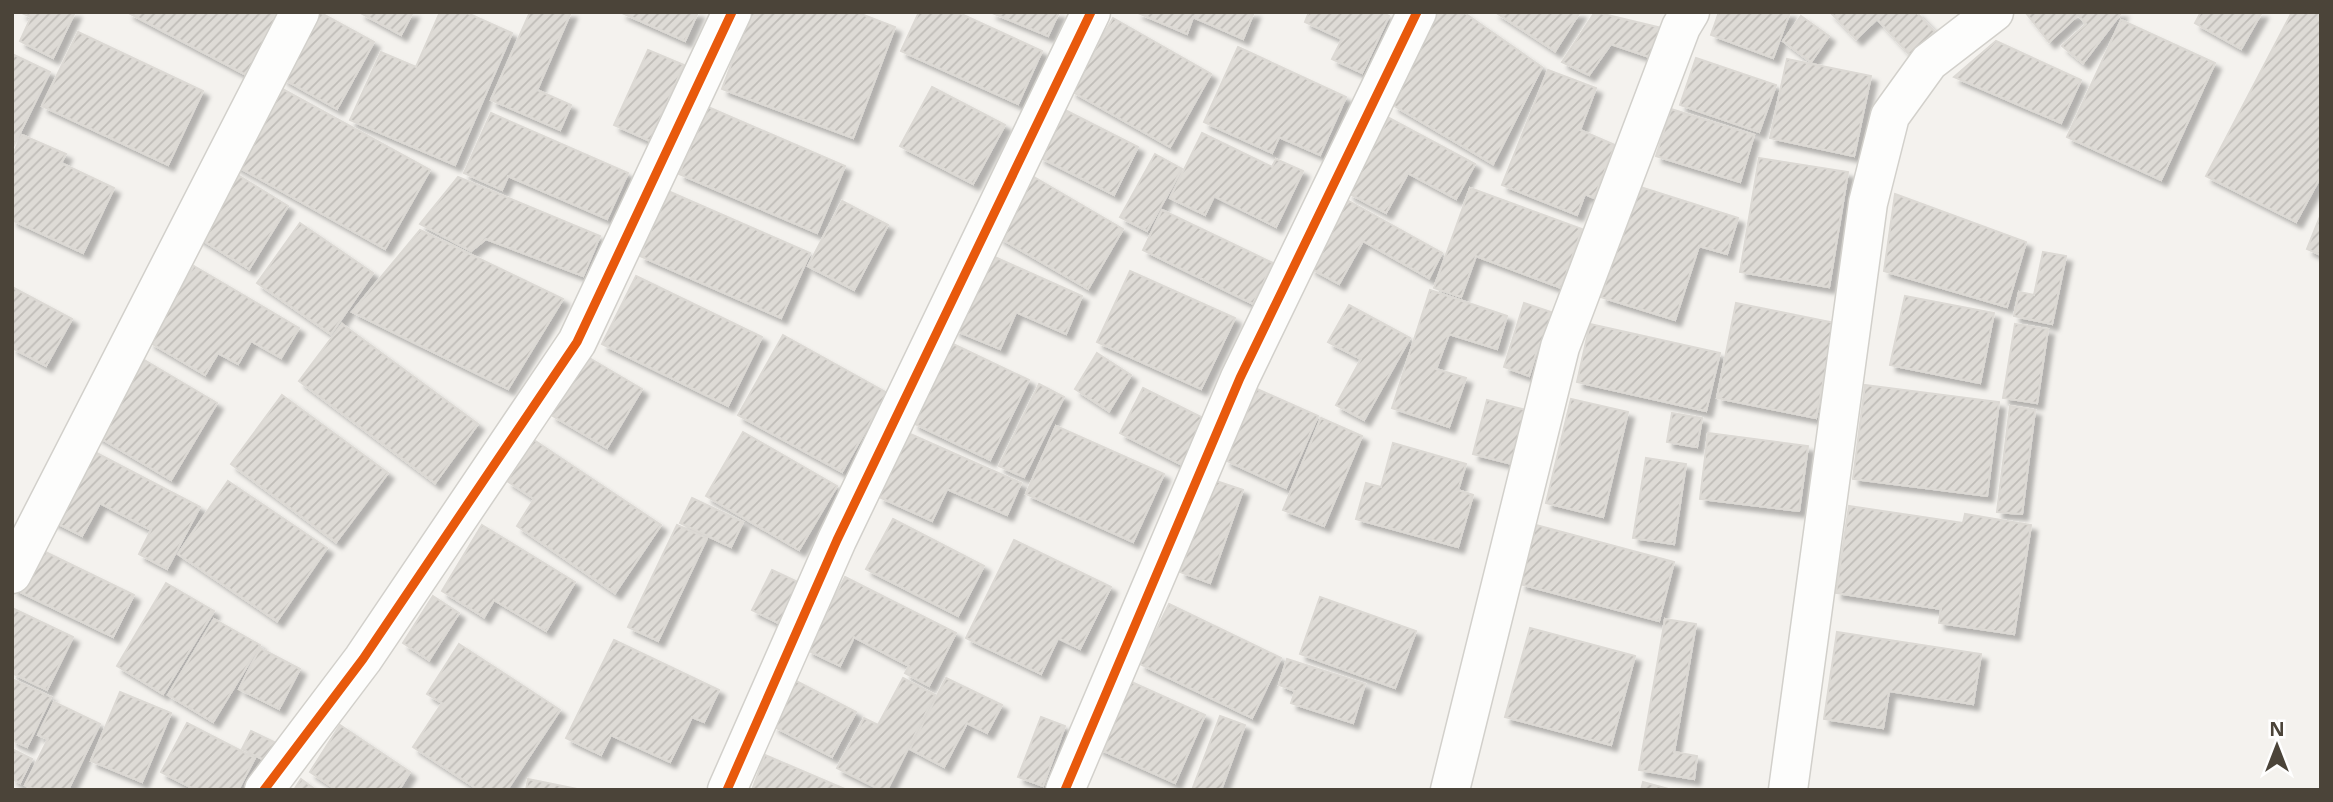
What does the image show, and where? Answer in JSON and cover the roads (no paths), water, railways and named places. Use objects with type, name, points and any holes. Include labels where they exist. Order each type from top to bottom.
[{"type":"street","points":[[12,574],[300,12]]},
{"type":"street","points":[[264,790],[363,659],[577,342],[732,12]]},
{"type":"street","points":[[727,790],[837,540],[1091,12]]},
{"type":"street","points":[[1065,790],[1240,378],[1417,12]]},
{"type":"street","points":[[1450,790],[1560,347],[1681,27],[1690,12]]},
{"type":"street","points":[[1788,790],[1868,203],[1890,116],[1929,62],[1994,12]]}]
